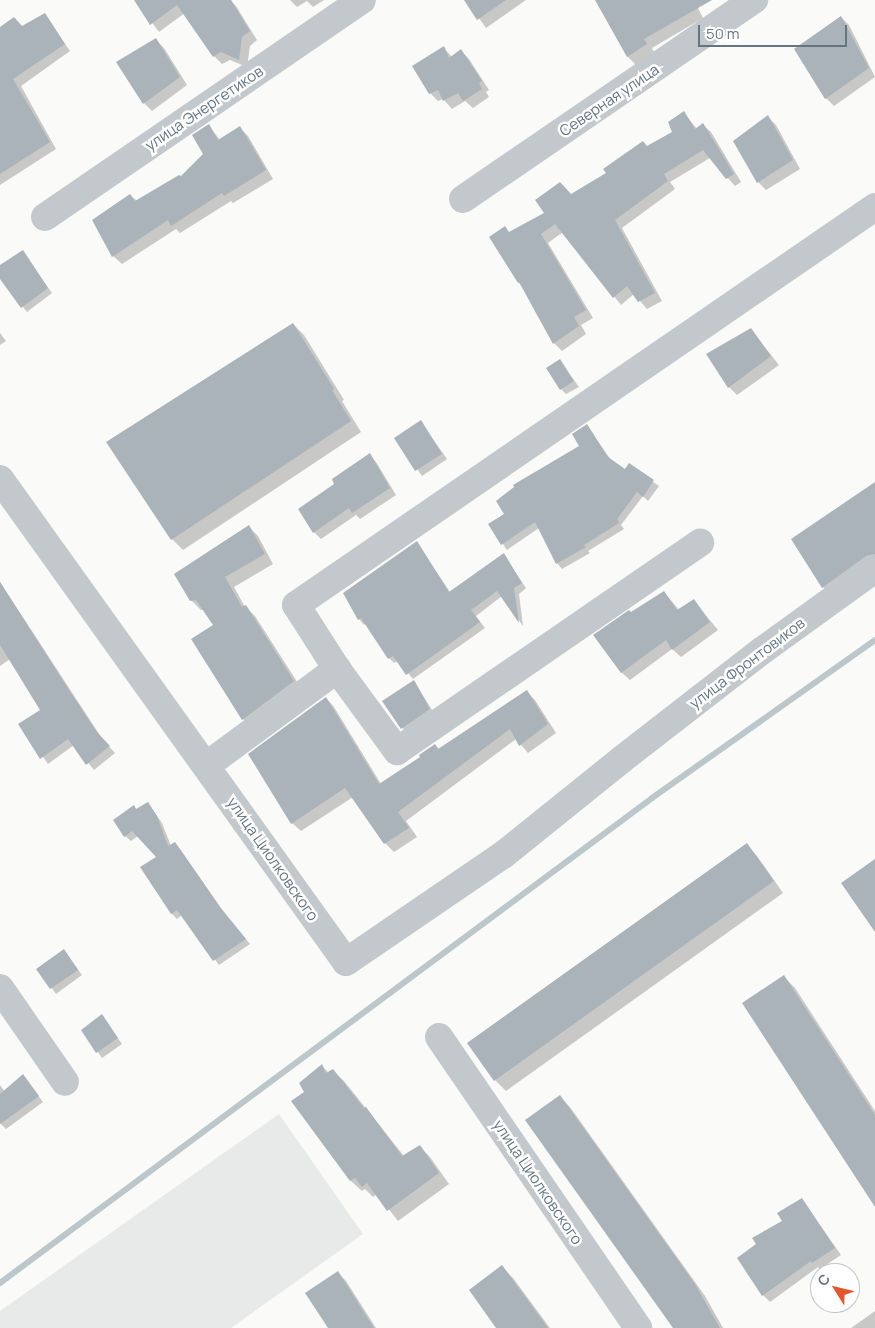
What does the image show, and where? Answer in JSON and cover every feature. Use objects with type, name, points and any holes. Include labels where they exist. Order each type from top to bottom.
[{"type":"street","name":"улица Энергетиков","points":[[45,217],[362,0]]},
{"type":"street","name":"Северная улица","points":[[463,199],[754,0]]},
{"type":"street","points":[[700,543],[396,751],[337,669],[296,605],[875,207]]},
{"type":"street","name":"улица Циолковского","points":[[1,483],[207,766],[346,962],[503,855],[621,760]]},
{"type":"street","name":"улица Фронтовиков","points":[[621,760],[763,650],[875,569]]},
{"type":"street","points":[[207,766],[337,669]]},
{"type":"street","points":[[0,988],[65,1082]]},
{"type":"street","name":"улица Циолковского","points":[[439,1036],[638,1328]]},
{"type":"shaded area","points":[[279,1114],[363,1234],[231,1328],[0,1328],[0,1311]]},
{"type":"building","points":[[134,0],[231,0],[250,31],[242,37],[239,60],[221,52],[213,57],[177,5],[150,25]]},
{"type":"building","points":[[464,0],[506,0],[477,20]]},
{"type":"building","points":[[595,0],[712,0],[644,39],[647,44],[627,57]]},
{"type":"building","points":[[45,13],[65,44],[13,79],[50,142],[0,174],[0,27],[14,17],[22,26]]},
{"type":"building","points":[[841,16],[869,68],[825,99],[794,49]]},
{"type":"building","points":[[156,38],[180,77],[143,104],[116,62]]},
{"type":"building","points":[[444,46],[449,58],[461,49],[482,81],[479,83],[482,89],[463,101],[458,93],[443,101],[438,90],[429,94],[412,66]]},
{"type":"building","points":[[684,111],[695,129],[703,123],[734,174],[726,179],[703,150],[664,174],[668,181],[615,220],[655,293],[638,302],[627,286],[613,298],[555,224],[541,234],[586,310],[574,317],[579,326],[553,344],[519,282],[489,237],[505,226],[509,232],[544,213],[535,200],[560,182],[571,194],[606,173],[603,169],[643,141],[647,146],[672,132],[668,122]]},
{"type":"building","points":[[768,115],[793,160],[757,183],[733,141]]},
{"type":"building","points":[[209,124],[218,140],[240,126],[266,170],[224,196],[222,193],[171,226],[168,220],[112,257],[92,220],[130,194],[135,201],[179,175],[181,176],[203,154],[192,135]]},
{"type":"building","points":[[23,250],[48,288],[21,308],[0,279],[0,265]]},
{"type":"building","points":[[293,323],[334,389],[332,390],[351,421],[171,540],[106,442]]},
{"type":"building","points":[[751,328],[771,356],[728,388],[706,354]]},
{"type":"building","points":[[560,359],[574,381],[560,390],[546,368]]},
{"type":"building","points":[[421,420],[442,454],[415,471],[394,438]]},
{"type":"building","points":[[587,424],[608,457],[625,469],[629,463],[654,480],[643,497],[637,492],[617,519],[619,523],[584,545],[586,547],[556,564],[535,522],[501,545],[488,524],[504,514],[496,501],[514,487],[513,485],[579,446],[572,434]]},
{"type":"building","points":[[370,453],[390,488],[352,513],[349,508],[313,533],[298,509],[334,484],[332,479]]},
{"type":"building","points":[[875,482],[875,554],[866,556],[822,588],[791,539]]},
{"type":"building","points":[[249,525],[265,554],[225,577],[242,607],[246,605],[294,681],[242,720],[191,639],[213,625],[196,600],[190,601],[174,574]]},
{"type":"building","points":[[417,541],[449,592],[504,553],[522,583],[514,588],[519,623],[497,591],[471,610],[480,622],[406,675],[393,656],[388,659],[361,618],[358,620],[343,593]]},
{"type":"building","points":[[0,582],[97,732],[110,746],[86,765],[68,739],[40,759],[18,724],[40,710],[0,645]]},
{"type":"building","points":[[664,591],[677,610],[694,599],[710,622],[672,650],[666,640],[621,673],[593,635],[629,610],[631,612]]},
{"type":"building","points":[[414,680],[430,709],[401,729],[382,701]]},
{"type":"building","points":[[527,690],[548,724],[519,746],[510,729],[398,812],[409,828],[384,844],[345,788],[291,824],[248,754],[326,697],[379,784],[420,757],[419,755],[435,744],[438,749]]},
{"type":"building","points":[[148,802],[157,816],[168,846],[175,842],[220,907],[246,939],[213,961],[177,910],[171,914],[140,867],[156,857],[132,831],[124,837],[113,820],[134,805],[136,809]]},
{"type":"building","points":[[747,843],[774,881],[494,1081],[467,1043]]},
{"type":"building","points":[[875,859],[875,932],[841,883]]},
{"type":"building","points":[[64,949],[78,970],[50,989],[36,969]]},
{"type":"building","points":[[784,975],[875,1115],[875,1207],[742,1003]]},
{"type":"building","points":[[102,1014],[118,1038],[96,1053],[81,1030]]},
{"type":"building","points":[[322,1064],[326,1073],[333,1069],[364,1108],[366,1107],[402,1156],[420,1145],[439,1173],[387,1211],[367,1183],[362,1187],[355,1178],[350,1181],[291,1101],[304,1092],[299,1083]]},
{"type":"building","points":[[23,1074],[39,1096],[0,1124],[0,1094]]},
{"type":"building","points":[[560,1095],[695,1284],[720,1328],[673,1328],[525,1120]]},
{"type":"building","points":[[802,1198],[835,1248],[812,1263],[811,1261],[762,1296],[737,1258],[756,1244],[752,1238],[782,1221],[777,1213]]},
{"type":"building","points":[[502,1265],[548,1328],[496,1328],[469,1290]]},
{"type":"building","points":[[338,1271],[374,1328],[328,1328],[305,1293]]},
{"type":"waterway","points":[[0,1283],[652,798],[875,640]]}]
